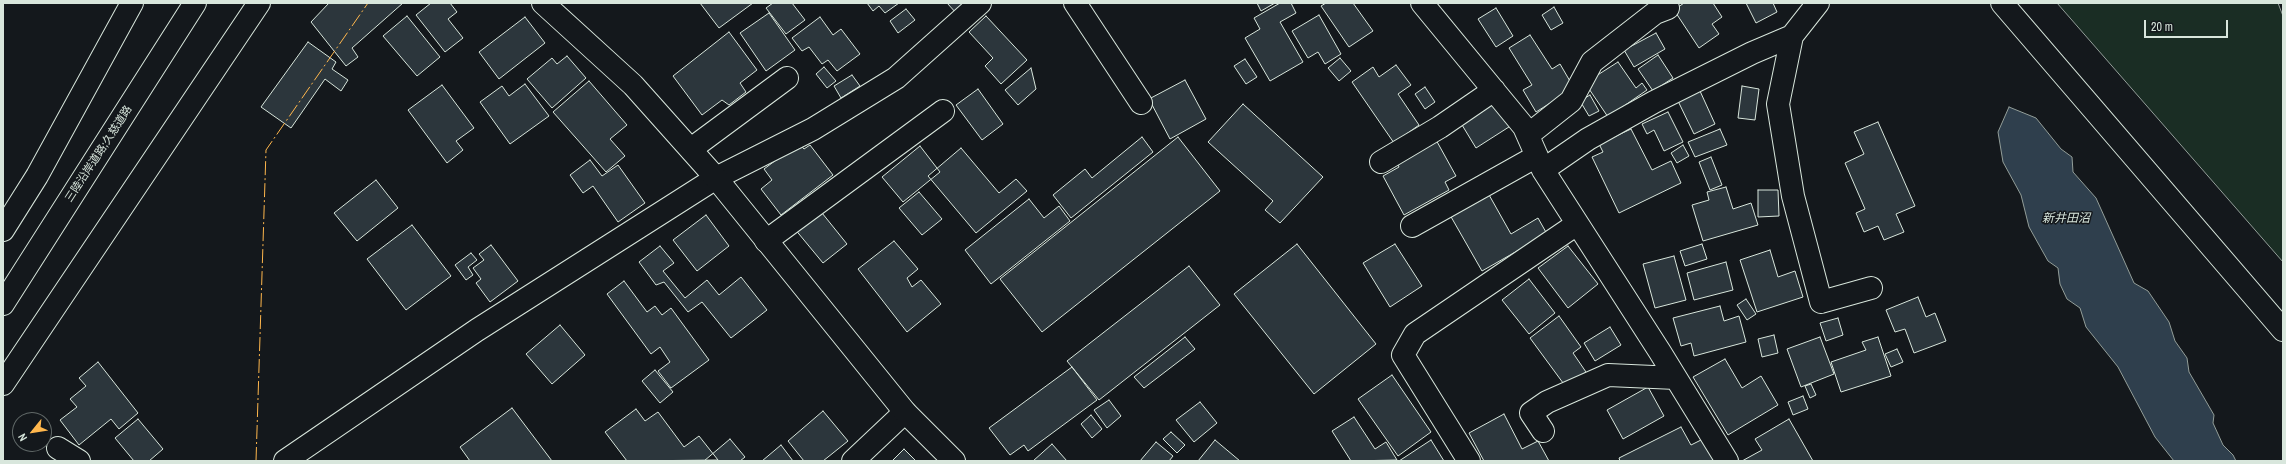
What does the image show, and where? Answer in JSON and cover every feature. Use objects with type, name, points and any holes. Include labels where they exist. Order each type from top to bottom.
[{"type":"main road","points":[[3,230],[37,176],[132,3]]},
{"type":"main road","name":"三陸沿岸道路;久慈道路","points":[[3,304],[196,3]]},
{"type":"main road","points":[[3,384],[260,3]]},
{"type":"main road","points":[[543,3],[633,85],[716,178],[905,412],[954,461]]},
{"type":"main road","points":[[285,461],[477,330],[716,178],[813,129],[896,78],[980,3]]},
{"type":"main road","points":[[1075,3],[1141,103]]},
{"type":"main road","points":[[1422,3],[1524,127],[1540,163],[1577,224],[1676,378],[1727,461]]},
{"type":"main road","points":[[1818,3],[1792,36],[1778,104],[1793,196],[1821,302],[1871,288]]},
{"type":"main road","points":[[2002,3],[2283,330]]},
{"type":"main road","points":[[1528,135],[1571,101],[1592,62],[1655,13],[1668,8]]},
{"type":"main road","points":[[1412,226],[1588,139],[1654,102],[1752,53],[1792,36]]},
{"type":"main road","points":[[691,150],[787,78]]},
{"type":"main road","points":[[1381,162],[1440,127],[1494,90]]},
{"type":"main road","points":[[766,241],[943,111]]},
{"type":"main road","points":[[1469,461],[1403,355],[1415,334],[1577,224]]},
{"type":"main road","points":[[1543,431],[1531,413],[1547,402],[1608,375],[1676,378]]},
{"type":"main road","points":[[853,461],[905,412]]},
{"type":"main road","points":[[58,448],[79,461]]},
{"type":"green space","points":[[2057,3],[2278,3],[2283,16],[2283,262]]},
{"type":"water","name":"新井田沼","points":[[2009,107],[2036,118],[2061,149],[2072,157],[2073,172],[2096,198],[2134,283],[2148,291],[2169,322],[2175,341],[2187,358],[2189,372],[2214,415],[2213,423],[2223,445],[2233,455],[2236,461],[2174,461],[2155,437],[2118,367],[2086,327],[2080,308],[2067,299],[2060,284],[2058,268],[2048,261],[2029,227],[2021,195],[2003,162],[1998,132]]},
{"type":"building","points":[[329,3],[403,3],[352,48],[358,57],[346,66],[311,22]]},
{"type":"building","points":[[431,3],[450,3],[457,12],[448,19],[463,38],[445,52],[416,15]]},
{"type":"building","points":[[700,3],[753,3],[719,28]]},
{"type":"building","points":[[773,3],[792,3],[805,20],[786,34],[766,8]]},
{"type":"building","points":[[867,3],[899,3],[885,13],[879,6],[873,11]]},
{"type":"building","points":[[947,3],[969,3],[957,14]]},
{"type":"building","points":[[1257,3],[1275,3],[1261,11]]},
{"type":"building","points":[[1280,3],[1291,3],[1296,13],[1280,22],[1303,62],[1270,81],[1245,38],[1260,29],[1254,18]]},
{"type":"building","points":[[1326,3],[1353,3],[1373,31],[1349,47],[1321,6]]},
{"type":"building","points":[[1684,3],[1713,3],[1722,17],[1712,24],[1719,34],[1699,48],[1674,10]]},
{"type":"building","points":[[1746,3],[1773,3],[1777,12],[1756,23]]},
{"type":"building","points":[[1554,7],[1563,23],[1551,30],[1542,15]]},
{"type":"building","points":[[1496,8],[1513,36],[1496,47],[1478,19]]},
{"type":"building","points":[[906,9],[915,20],[898,33],[890,21]]},
{"type":"building","points":[[769,13],[795,50],[766,71],[740,33]]},
{"type":"building","points":[[1319,15],[1341,54],[1325,64],[1318,52],[1308,58],[1292,31]]},
{"type":"building","points":[[407,16],[440,57],[417,76],[383,36]]},
{"type":"building","points":[[986,16],[1027,60],[1001,84],[985,66],[993,58],[969,32]]},
{"type":"building","points":[[525,17],[545,43],[499,79],[479,52]]},
{"type":"building","points":[[820,17],[833,35],[841,29],[860,54],[837,71],[828,60],[822,64],[809,47],[802,51],[792,38]]},
{"type":"building","points":[[729,32],[757,70],[740,83],[746,92],[729,105],[722,100],[702,115],[673,76]]},
{"type":"building","points":[[1656,33],[1665,49],[1634,67],[1624,50]]},
{"type":"building","points":[[1530,35],[1552,69],[1560,64],[1574,88],[1536,112],[1523,90],[1532,85],[1509,48]]},
{"type":"building","points":[[308,42],[336,62],[332,69],[348,80],[341,91],[325,79],[291,128],[261,107]]},
{"type":"building","points":[[1658,55],[1673,78],[1653,91],[1638,69]]},
{"type":"building","points":[[567,56],[586,78],[552,108],[527,79],[552,58],[557,64]]},
{"type":"building","points":[[1340,58],[1351,71],[1339,81],[1328,68]]},
{"type":"building","points":[[1245,59],[1257,77],[1246,84],[1234,66]]},
{"type":"building","points":[[1618,62],[1636,88],[1642,83],[1647,90],[1608,117],[1585,83]]},
{"type":"building","points":[[1396,65],[1411,85],[1398,94],[1419,125],[1394,143],[1352,82],[1373,67],[1379,77]]},
{"type":"building","points":[[824,67],[836,81],[827,88],[816,74]]},
{"type":"building","points":[[1031,68],[1036,89],[1018,105],[1005,90]]},
{"type":"building","points":[[852,75],[860,86],[841,98],[834,86]]},
{"type":"building","points":[[1185,80],[1206,119],[1170,139],[1149,99]]},
{"type":"building","points":[[589,81],[627,125],[610,139],[625,156],[606,172],[553,112]]},
{"type":"building","points":[[525,84],[549,116],[510,144],[480,102],[502,86],[509,96]]},
{"type":"building","points":[[442,85],[474,128],[456,141],[463,150],[447,163],[408,110]]},
{"type":"building","points":[[1742,86],[1759,89],[1755,120],[1738,118]]},
{"type":"building","points":[[1425,87],[1435,102],[1425,109],[1415,94]]},
{"type":"building","points":[[978,89],[1003,124],[982,140],[956,105]]},
{"type":"building","points":[[1700,91],[1715,124],[1694,134],[1678,101]]},
{"type":"building","points":[[1590,95],[1599,111],[1589,116],[1580,101]]},
{"type":"building","points":[[1494,97],[1512,125],[1476,148],[1459,120]]},
{"type":"building","points":[[1243,104],[1323,177],[1280,223],[1265,210],[1273,201],[1208,142]]},
{"type":"building","points":[[1668,112],[1683,142],[1664,151],[1654,130],[1647,134],[1642,124]]},
{"type":"building","points":[[1878,122],[1915,206],[1896,214],[1904,232],[1884,240],[1878,226],[1864,232],[1856,213],[1865,209],[1845,163],[1864,154],[1854,132]]},
{"type":"building","points":[[1631,129],[1652,170],[1671,161],[1681,183],[1619,213],[1592,157],[1603,152],[1599,144]]},
{"type":"building","points":[[1720,129],[1727,145],[1695,157],[1688,142]]},
{"type":"building","points":[[1142,137],[1153,152],[1071,218],[1053,195],[1085,169],[1092,178]]},
{"type":"building","points":[[1178,137],[1220,191],[1042,332],[1000,279]]},
{"type":"building","points":[[1435,138],[1456,176],[1445,182],[1449,190],[1404,215],[1383,176],[1399,167],[1395,159]]},
{"type":"building","points":[[799,143],[804,149],[810,145],[833,175],[781,215],[761,189],[772,180],[764,169]]},
{"type":"building","points":[[1683,145],[1689,156],[1677,163],[1671,153]]},
{"type":"building","points":[[920,146],[940,172],[903,202],[882,177]]},
{"type":"building","points":[[961,148],[999,193],[1016,179],[1027,191],[976,233],[928,176]]},
{"type":"building","points":[[1711,157],[1722,185],[1710,190],[1699,162]]},
{"type":"building","points":[[590,160],[602,176],[618,165],[645,203],[618,222],[593,186],[583,193],[570,175]]},
{"type":"building","points":[[376,180],[398,208],[357,241],[334,213]]},
{"type":"building","points":[[1726,187],[1733,209],[1751,203],[1758,225],[1703,241],[1692,205],[1709,200],[1707,192]]},
{"type":"building","points":[[1758,190],[1778,190],[1779,216],[1758,217]]},
{"type":"building","points":[[919,192],[942,219],[922,235],[899,208]]},
{"type":"building","points":[[1488,193],[1511,234],[1538,218],[1547,234],[1482,271],[1450,215]]},
{"type":"building","points":[[1029,199],[1044,218],[1059,206],[1070,221],[991,284],[965,250]]},
{"type":"building","points":[[818,208],[847,244],[823,263],[794,228]]},
{"type":"building","points":[[706,215],[729,246],[697,271],[673,240]]},
{"type":"building","points":[[412,225],[451,276],[406,310],[367,259]]},
{"type":"building","points":[[894,241],[918,269],[907,278],[912,287],[921,280],[941,304],[907,332],[858,269]]},
{"type":"building","points":[[1297,244],[1376,344],[1314,394],[1234,294]]},
{"type":"building","points":[[1395,244],[1422,286],[1390,307],[1363,263]]},
{"type":"building","points":[[1702,244],[1707,259],[1685,266],[1680,251]]},
{"type":"building","points":[[491,245],[518,281],[490,302],[476,283],[481,279],[473,268],[484,260],[479,254]]},
{"type":"building","points":[[660,246],[674,263],[663,271],[685,298],[707,280],[719,295],[741,277],[767,310],[731,338],[702,302],[688,312],[664,282],[656,285],[639,262]]},
{"type":"building","points":[[1568,246],[1598,284],[1568,308],[1538,268]]},
{"type":"building","points":[[1770,250],[1778,277],[1795,271],[1803,297],[1757,312],[1740,260]]},
{"type":"building","points":[[471,253],[477,260],[468,267],[473,275],[466,280],[455,265]]},
{"type":"building","points":[[1674,256],[1686,300],[1655,308],[1643,264]]},
{"type":"building","points":[[1726,262],[1733,290],[1694,300],[1687,273]]},
{"type":"building","points":[[1189,266],[1220,305],[1099,400],[1067,361]]},
{"type":"building","points":[[1529,279],[1555,313],[1529,334],[1502,300]]},
{"type":"building","points":[[624,281],[647,312],[655,306],[662,315],[671,308],[709,360],[671,388],[658,371],[670,362],[660,347],[651,354],[607,294]]},
{"type":"building","points":[[1918,297],[1926,317],[1935,313],[1946,341],[1914,353],[1905,329],[1895,332],[1886,310]]},
{"type":"building","points":[[1746,299],[1756,314],[1747,320],[1737,305]]},
{"type":"building","points":[[1720,306],[1724,321],[1739,316],[1746,342],[1694,356],[1691,343],[1681,346],[1673,318]]},
{"type":"building","points":[[1559,316],[1581,347],[1573,353],[1586,372],[1566,387],[1530,338]]},
{"type":"building","points":[[1838,318],[1843,335],[1826,341],[1820,323]]},
{"type":"building","points":[[560,325],[585,355],[552,384],[526,354]]},
{"type":"building","points":[[1610,327],[1621,345],[1595,361],[1584,343]]},
{"type":"building","points":[[1774,335],[1778,353],[1762,357],[1758,339]]},
{"type":"building","points":[[1185,337],[1195,349],[1144,388],[1134,377]]},
{"type":"building","points":[[1820,337],[1834,374],[1801,387],[1787,349]]},
{"type":"building","points":[[1878,337],[1891,376],[1841,392],[1831,362],[1866,350],[1862,342]]},
{"type":"building","points":[[1897,349],[1903,362],[1891,367],[1885,354]]},
{"type":"building","points":[[1725,359],[1742,388],[1761,376],[1778,405],[1728,435],[1693,377]]},
{"type":"building","points":[[98,362],[138,413],[119,429],[111,419],[79,445],[60,420],[77,407],[70,399],[86,386],[79,378]]},
{"type":"building","points":[[1072,367],[1097,400],[1028,451],[1024,445],[1010,455],[989,428]]},
{"type":"building","points":[[655,370],[673,392],[660,403],[642,381]]},
{"type":"building","points":[[1392,375],[1431,432],[1398,456],[1358,399]]},
{"type":"building","points":[[1811,384],[1816,395],[1810,398],[1805,386]]},
{"type":"building","points":[[1648,387],[1664,416],[1623,439],[1607,410]]},
{"type":"building","points":[[1803,396],[1808,409],[1793,415],[1788,402]]},
{"type":"building","points":[[1109,400],[1121,416],[1107,428],[1094,410]]},
{"type":"building","points":[[1200,402],[1217,423],[1194,442],[1176,420]]},
{"type":"building","points":[[512,408],[552,461],[470,461],[460,447]]},
{"type":"building","points":[[636,409],[645,421],[658,412],[684,447],[699,436],[718,460],[627,461],[605,432]]},
{"type":"building","points":[[823,411],[848,441],[823,461],[804,461],[788,441]]},
{"type":"building","points":[[1504,414],[1522,449],[1538,441],[1549,461],[1484,461],[1469,433]]},
{"type":"building","points":[[1091,415],[1102,429],[1092,438],[1081,424]]},
{"type":"building","points":[[1354,417],[1375,449],[1386,442],[1397,460],[1351,461],[1332,431]]},
{"type":"building","points":[[138,419],[163,449],[149,461],[134,461],[115,438]]},
{"type":"building","points":[[1789,419],[1813,461],[1742,461],[1762,450],[1755,439]]},
{"type":"building","points":[[1681,427],[1691,445],[1707,437],[1718,461],[1620,461],[1619,458]]},
{"type":"building","points":[[1171,432],[1185,445],[1177,453],[1163,439]]},
{"type":"building","points":[[730,439],[745,457],[740,461],[704,461]]},
{"type":"building","points":[[1215,440],[1240,461],[1198,461]]},
{"type":"building","points":[[1431,440],[1444,461],[1399,461]]},
{"type":"building","points":[[1156,442],[1173,456],[1169,461],[1140,461]]},
{"type":"building","points":[[1052,444],[1067,461],[1033,461]]},
{"type":"building","points":[[781,445],[793,461],[762,461]]},
{"type":"building","points":[[904,449],[916,461],[892,461]]},
{"type":"power","points":[[256,461],[266,150],[368,3]]}]
